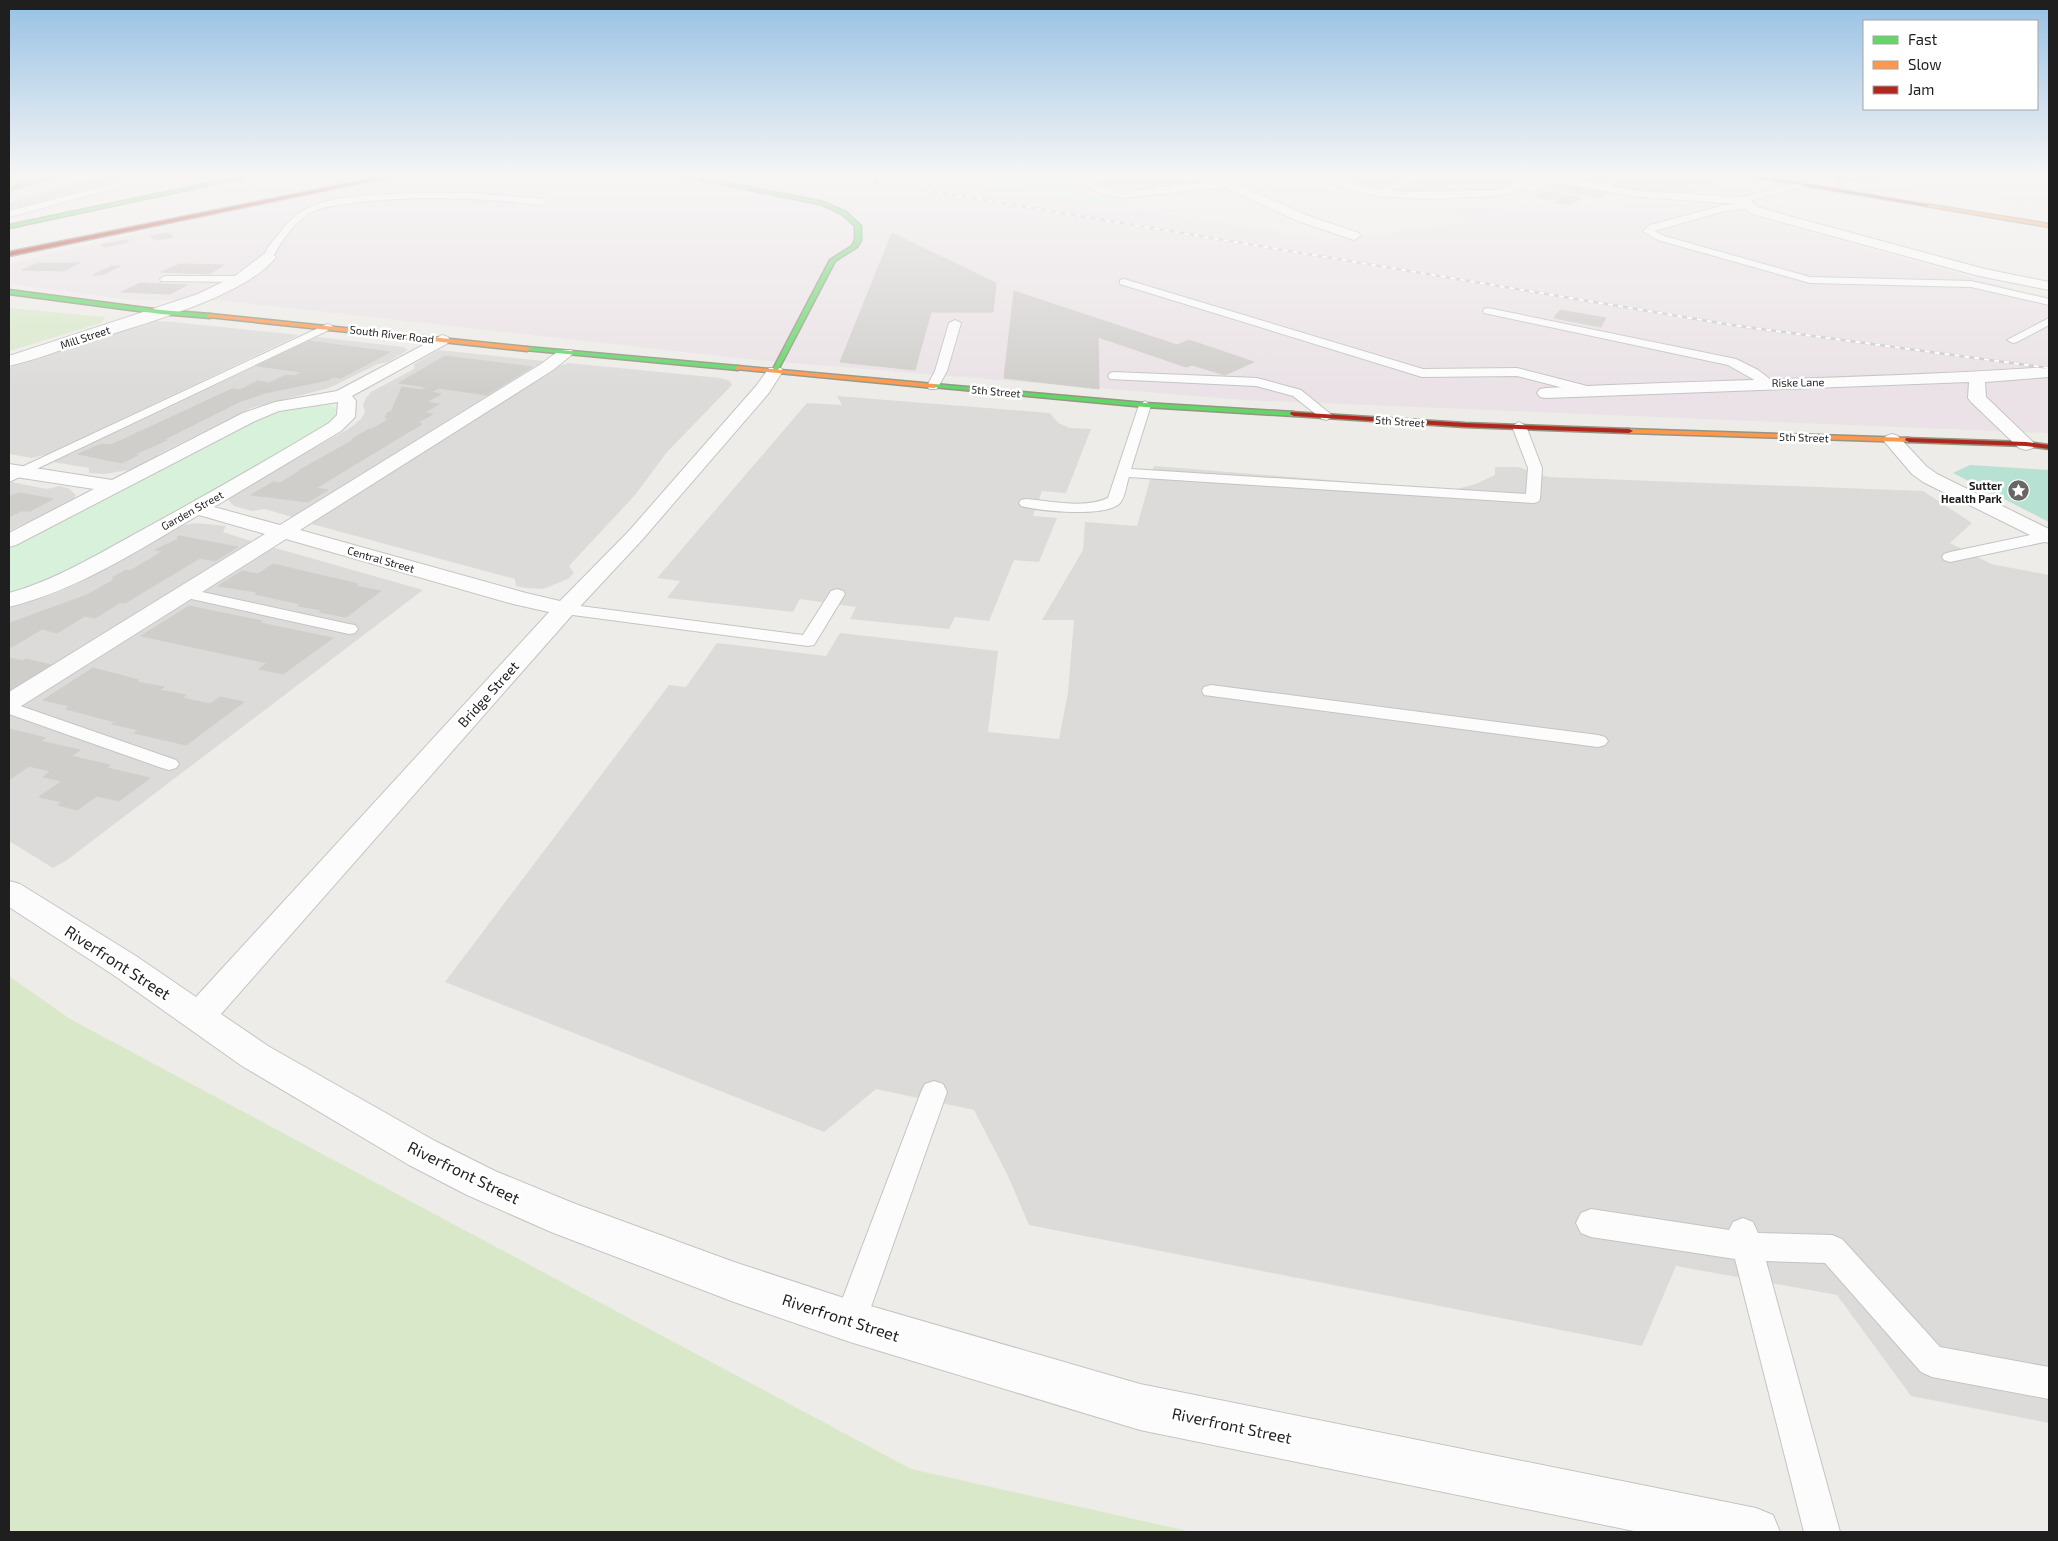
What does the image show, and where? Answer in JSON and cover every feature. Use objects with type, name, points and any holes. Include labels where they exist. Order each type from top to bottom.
[{"type":"main road","points":[[9,254],[48,246]]},
{"type":"main road","points":[[776,371],[833,260],[854,246]]},
{"type":"main road","name":"South River Road","points":[[9,292],[162,312],[326,327],[566,353],[776,371]]},
{"type":"main road","name":"5th Street","points":[[776,371],[1145,404],[1327,416],[1519,426],[2026,444],[2049,447]]},
{"type":"main road","name":"5th Street","points":[[2026,444],[2049,440]]},
{"type":"street","points":[[1883,246],[1984,273],[2049,286]]},
{"type":"street","name":"Mill Street","points":[[9,361],[162,312],[195,299],[238,279],[260,266],[269,257]]},
{"type":"street","points":[[9,541],[113,486],[263,411],[290,404],[342,395],[442,340]]},
{"type":"street","points":[[9,703],[547,367],[566,353]]},
{"type":"street","name":"Bridge Street","points":[[199,1016],[565,609],[635,536],[762,390],[776,371]]},
{"type":"street","name":"Riske Lane","points":[[1546,393],[1769,383],[1977,378],[2049,372]]},
{"type":"street","points":[[1977,378],[1977,398],[2026,444]]},
{"type":"street","name":"Garden Street","points":[[9,600],[34,593],[74,576],[197,508],[343,422],[346,416],[347,401],[342,395]]},
{"type":"street","points":[[1892,440],[1919,470],[1930,478],[2049,537]]},
{"type":"street","points":[[13,473],[113,486]]},
{"type":"street","name":"Central Street","points":[[197,508],[521,599],[565,609]]},
{"type":"street","name":"Riverfront Street","points":[[9,892],[124,965],[255,1056],[414,1148],[481,1183],[565,1219],[734,1282],[850,1321],[1140,1406],[1756,1532]]},
{"type":"lane","points":[[269,257],[270,250],[274,246]]},
{"type":"lane","points":[[1689,246],[1810,280],[1970,284],[2049,302]]},
{"type":"lane","points":[[165,279],[238,279]]},
{"type":"lane","points":[[1124,282],[1422,373],[1517,372],[1587,390]]},
{"type":"lane","points":[[1488,311],[1732,362],[1754,372],[1769,383]]},
{"type":"lane","points":[[2014,340],[2049,321]]},
{"type":"lane","points":[[933,386],[941,371],[955,323]]},
{"type":"lane","points":[[13,473],[326,327]]},
{"type":"lane","points":[[1114,376],[1257,382],[1297,393],[1327,416]]},
{"type":"lane","points":[[1026,503],[1090,508],[1105,506],[1114,501],[1125,473],[1145,404]]},
{"type":"lane","points":[[1125,473],[1533,499],[1535,468],[1519,426]]},
{"type":"lane","points":[[1950,557],[2049,537]]},
{"type":"lane","points":[[184,593],[349,629]]},
{"type":"lane","points":[[565,609],[808,640],[837,594]]},
{"type":"lane","points":[[1211,691],[1598,741]]},
{"type":"lane","points":[[9,708],[169,764]]},
{"type":"lane","points":[[850,1321],[934,1092]]},
{"type":"lane","points":[[1591,1223],[1832,1249],[1932,1361],[2049,1383]]},
{"type":"lane","points":[[1745,1240],[1822,1532]]},
{"type":"shaded area","points":[[85,246],[1858,246],[2027,293],[2049,296],[2049,433],[1244,400],[756,360],[217,300],[134,300],[9,284],[9,264]]},
{"type":"shaded area","points":[[155,321],[299,335],[48,454],[32,458],[9,454],[9,368]]},
{"type":"shaded area","points":[[317,337],[403,347],[408,350],[388,362],[378,364],[329,388],[251,408],[159,454],[157,459],[135,469],[104,474],[89,473],[89,468],[53,462]]},
{"type":"shaded area","points":[[439,350],[544,361],[292,517],[265,509],[252,511],[234,506],[228,500],[229,496],[350,428],[361,419],[365,412],[363,405],[371,392],[414,369],[414,364]]},
{"type":"shaded area","points":[[568,363],[721,378],[730,381],[732,385],[667,452],[635,495],[569,566],[574,573],[568,579],[543,589],[525,588],[516,586],[515,579],[308,523],[554,368]]},
{"type":"shaded area","points":[[837,396],[1050,413],[1058,423],[1070,428],[1091,429],[1066,493],[1042,491],[1033,516],[1057,518],[1039,562],[1014,560],[989,621],[955,617],[949,629],[850,619],[856,607],[800,599],[793,612],[667,598],[680,581],[657,578],[807,403],[842,405]]},
{"type":"shaded area","points":[[1154,466],[1453,490],[1476,484],[1495,475],[1495,467],[1518,467],[1548,477],[1923,491],[1972,523],[1950,543],[1991,564],[2049,575],[2049,1423],[1911,1396],[1837,1295],[1676,1266],[1642,1346],[1029,1225],[1008,1176],[974,1110],[876,1089],[824,1132],[445,982],[669,685],[686,687],[717,643],[826,656],[840,633],[998,651],[988,732],[1059,739],[1068,692],[1074,620],[1042,620],[1083,550],[1085,522],[1137,526]]},
{"type":"shaded area","points":[[9,483],[47,489],[59,486],[68,488],[76,495],[73,500],[43,518],[30,521],[9,531]]},
{"type":"shaded area","points":[[196,523],[226,526],[223,532],[254,542],[9,692],[9,606],[51,595],[75,585],[178,526]]},
{"type":"shaded area","points":[[272,547],[423,590],[67,860],[53,868],[9,841],[9,714]]},
{"type":"green space","points":[[9,308],[105,317],[101,323],[9,351]]},
{"type":"green space","points":[[315,403],[329,405],[341,412],[335,423],[68,572],[28,589],[9,593],[9,546],[265,413]]},
{"type":"green space","name":"Sutter Health Park","points":[[1970,465],[2049,470],[2049,522],[1953,473]]},
{"type":"green space","points":[[9,976],[70,1019],[911,1469],[1192,1532],[9,1532]]},
{"type":"building","points":[[887,246],[919,246],[996,283],[993,312],[931,312],[915,370],[840,362]]},
{"type":"building","points":[[38,263],[79,263],[64,271],[22,270]]},
{"type":"building","points":[[180,264],[224,265],[209,274],[161,272]]},
{"type":"building","points":[[111,266],[120,266],[102,275],[93,275]]},
{"type":"building","points":[[140,283],[187,285],[170,294],[121,292]]},
{"type":"building","points":[[1014,291],[1177,345],[1189,340],[1254,362],[1225,375],[1192,365],[1186,367],[1098,337],[1099,389],[1004,378]]},
{"type":"building","points":[[1560,310],[1606,318],[1601,327],[1554,318]]},
{"type":"building","points":[[309,341],[390,352],[341,378],[333,377],[328,380],[265,393],[239,402],[163,440],[167,440],[135,454],[138,455],[122,463],[78,454],[101,444],[111,445],[232,389],[240,390],[257,381],[269,383],[286,375],[294,376],[302,372],[257,366]]},
{"type":"building","points":[[445,356],[532,367],[487,395],[439,388],[431,392],[441,394],[426,402],[439,404],[424,413],[433,414],[417,423],[422,424],[316,488],[328,490],[308,502],[251,495],[273,482],[280,483],[369,429],[389,419],[385,418],[388,412],[391,412],[402,387],[421,390],[428,387],[399,383]]},
{"type":"building","points":[[20,493],[53,499],[30,511],[21,511],[9,517],[9,496]]},
{"type":"building","points":[[177,537],[238,547],[215,561],[200,558],[125,603],[121,602],[95,618],[85,616],[57,633],[42,629],[12,647],[9,646],[10,623],[87,595],[115,579],[112,578],[126,570],[130,571],[163,551],[155,550],[180,538]]},
{"type":"building","points":[[273,564],[381,591],[346,617],[319,612],[322,610],[298,606],[300,604],[255,594],[257,592],[218,586],[242,571],[258,574]]},
{"type":"building","points":[[189,606],[333,638],[283,674],[259,669],[267,663],[141,636]]},
{"type":"building","points":[[9,658],[23,661],[26,659],[51,665],[9,691]]},
{"type":"building","points":[[93,668],[139,680],[137,682],[164,687],[160,690],[186,695],[182,698],[210,704],[220,697],[244,702],[186,745],[134,733],[139,730],[112,724],[115,722],[66,709],[69,706],[43,700]]},
{"type":"building","points":[[9,729],[46,738],[40,741],[80,750],[71,756],[110,765],[107,768],[150,778],[119,801],[97,796],[77,810],[58,805],[62,802],[39,797],[62,781],[43,777],[50,771],[29,766],[9,780]]},
{"type":"railway","points":[[1259,246],[1732,325],[2049,368]]},
{"type":"traffic: fast","points":[[775,371],[833,260],[855,246]]},
{"type":"traffic: fast","points":[[9,292],[161,312],[210,316]]},
{"type":"traffic: fast","points":[[527,349],[738,368]]},
{"type":"traffic: fast","points":[[934,386],[1145,405],[1294,414]]},
{"type":"traffic: slow","points":[[210,316],[527,349]]},
{"type":"traffic: slow","points":[[738,368],[934,386]]},
{"type":"traffic: slow","points":[[1629,431],[1909,440]]},
{"type":"traffic: jam","points":[[9,254],[49,246]]},
{"type":"traffic: jam","points":[[1294,414],[1465,425],[1629,431]]},
{"type":"traffic: jam","points":[[1909,440],[2026,444],[2049,447]]},
{"type":"place","name":"Sutter Health Park","points":[[2018,491]]}]
